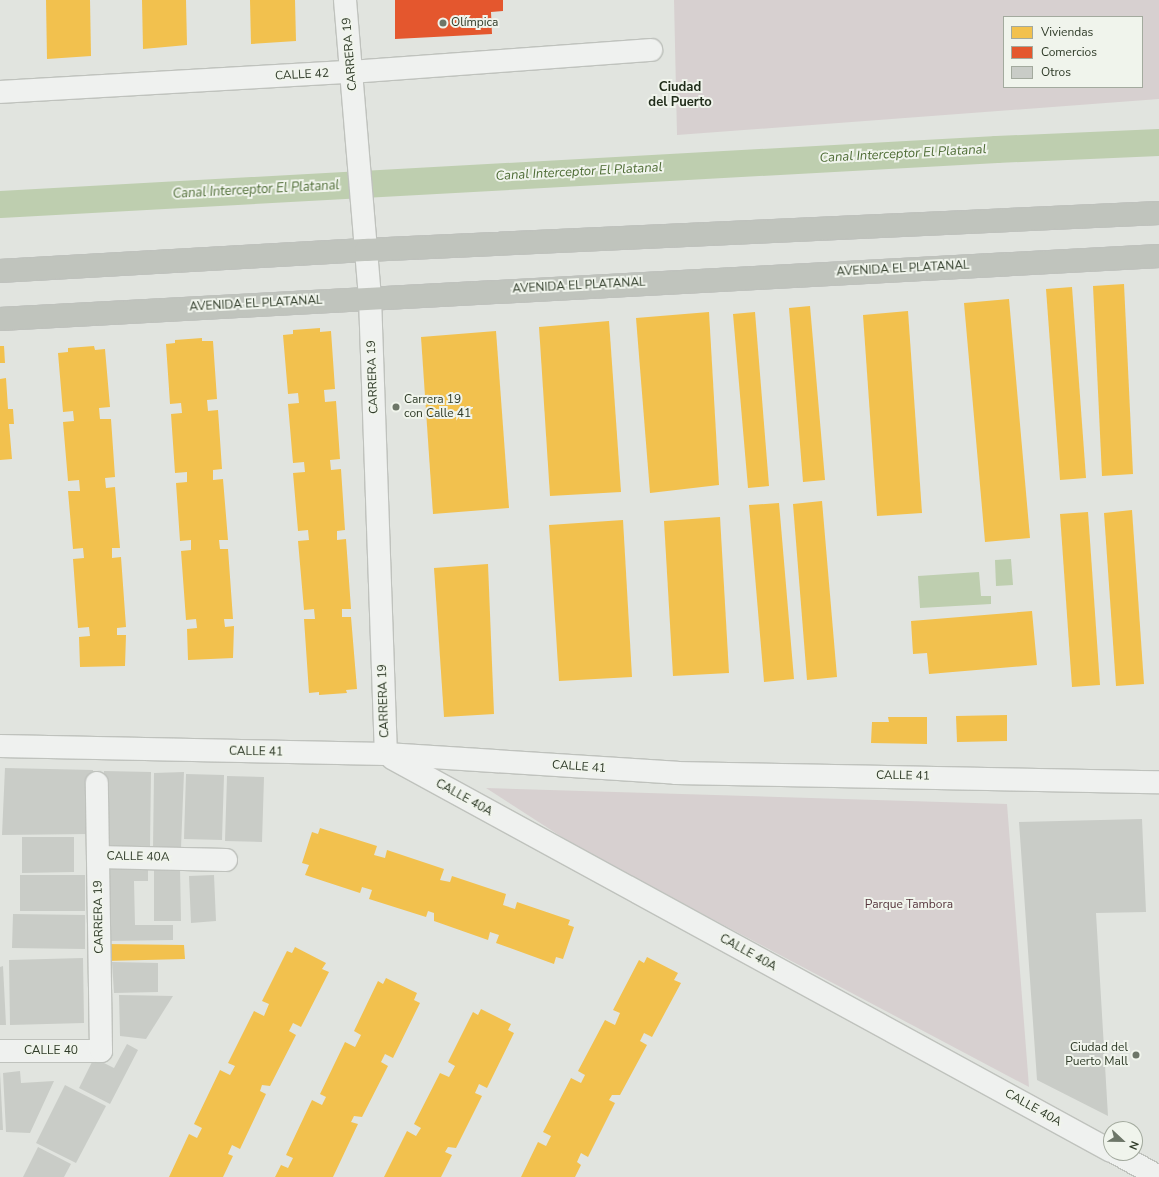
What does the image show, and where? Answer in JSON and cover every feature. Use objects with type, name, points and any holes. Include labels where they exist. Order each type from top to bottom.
[{"type":"main road","points":[[0,271],[365,239],[1159,213]]},
{"type":"main road","name":"AVENIDA EL PLATANAL","points":[[0,319],[1159,256]]},
{"type":"street","name":"CARRERA 19","points":[[345,0],[370,298],[386,754]]},
{"type":"street","name":"CALLE 42","points":[[0,92],[352,72],[651,50]]},
{"type":"street","name":"CALLE 41","points":[[0,746],[386,754],[676,773],[1159,782]]},
{"type":"street","name":"CALLE 40A","points":[[386,754],[1103,1146]]},
{"type":"street","name":"CARRERA 19","points":[[97,783],[101,1051]]},
{"type":"street","name":"CALLE 40A","points":[[98,856],[226,860]]},
{"type":"street","name":"CALLE 40","points":[[0,1051],[101,1051]]},
{"type":"street","points":[[1130,1161],[1159,1177]]},
{"type":"green space","points":[[674,0],[1159,0],[1159,99],[677,135]]},
{"type":"green space","name":"Parque Tambora","points":[[486,788],[1007,804],[1029,1087],[582,850]]},
{"type":"shaded area","points":[[1011,559],[1013,585],[996,586],[995,560]]},
{"type":"shaded area","points":[[979,572],[981,596],[991,596],[991,604],[920,608],[918,576]]},
{"type":"building: Viviendas","points":[[46,0],[90,0],[91,56],[47,59]]},
{"type":"building: Viviendas","points":[[142,0],[186,0],[187,45],[143,49]]},
{"type":"building: Viviendas","points":[[250,0],[295,0],[296,41],[251,44]]},
{"type":"building: Viviendas","points":[[1124,284],[1133,474],[1102,476],[1093,286]]},
{"type":"building: Viviendas","points":[[1072,287],[1086,478],[1060,480],[1046,289]]},
{"type":"building: Viviendas","points":[[1009,299],[1030,538],[985,542],[964,303]]},
{"type":"building: Viviendas","points":[[810,306],[825,480],[803,482],[789,308]]},
{"type":"building: Viviendas","points":[[908,311],[922,513],[877,516],[863,315]]},
{"type":"building: Viviendas","points":[[709,312],[719,485],[650,493],[636,318]]},
{"type":"building: Viviendas","points":[[755,312],[769,486],[748,488],[733,314]]},
{"type":"building: Viviendas","points":[[609,321],[621,492],[550,496],[539,327]]},
{"type":"building: Viviendas","points":[[320,328],[320,332],[331,331],[335,389],[324,390],[325,402],[336,401],[340,459],[330,460],[331,470],[341,469],[345,530],[337,531],[337,540],[346,539],[351,609],[342,609],[342,617],[351,617],[357,689],[346,690],[347,693],[319,695],[319,692],[309,693],[304,619],[315,619],[314,609],[304,610],[298,541],[309,540],[308,530],[298,531],[293,473],[305,472],[304,462],[293,463],[288,404],[299,403],[298,393],[288,394],[283,335],[293,334],[293,330]]},
{"type":"building: Viviendas","points":[[496,331],[509,508],[433,514],[421,337]]},
{"type":"building: Viviendas","points":[[202,338],[202,341],[213,341],[217,399],[207,400],[208,411],[218,410],[222,469],[213,470],[213,480],[223,479],[228,540],[219,540],[220,549],[228,549],[233,619],[224,619],[225,627],[234,626],[233,658],[188,660],[187,629],[197,628],[196,619],[186,620],[181,551],[191,550],[191,540],[180,541],[176,483],[187,482],[187,472],[175,473],[171,414],[182,413],[181,403],[170,404],[166,344],[175,343],[175,340]]},
{"type":"building: Viviendas","points":[[0,346],[4,346],[5,363],[0,363]]},
{"type":"building: Viviendas","points":[[94,346],[95,350],[105,349],[110,407],[99,408],[100,419],[111,419],[115,477],[105,478],[106,488],[115,487],[120,548],[112,548],[112,558],[121,557],[126,627],[117,628],[117,635],[126,635],[125,666],[80,667],[79,637],[90,636],[89,627],[78,628],[73,559],[84,558],[83,548],[73,549],[68,491],[80,491],[79,480],[68,481],[63,422],[74,421],[73,411],[63,412],[58,353],[68,352],[68,348]]},
{"type":"building: Viviendas","points":[[6,378],[8,409],[13,409],[14,424],[9,424],[12,459],[0,460],[0,379]]},
{"type":"building: Viviendas","points":[[822,501],[837,677],[807,680],[793,504]]},
{"type":"building: Viviendas","points":[[779,503],[794,679],[764,682],[749,505]]},
{"type":"building: Viviendas","points":[[1132,510],[1144,684],[1116,686],[1104,513]]},
{"type":"building: Viviendas","points":[[1088,512],[1100,685],[1072,687],[1060,514]]},
{"type":"building: Viviendas","points":[[720,517],[729,673],[673,676],[664,521]]},
{"type":"building: Viviendas","points":[[623,520],[632,677],[559,681],[549,525]]},
{"type":"building: Viviendas","points":[[488,564],[494,714],[444,717],[434,568]]},
{"type":"building: Viviendas","points":[[1032,611],[1037,665],[929,674],[927,653],[913,654],[911,621]]},
{"type":"building: Viviendas","points":[[1007,715],[1007,741],[957,742],[956,716]]},
{"type":"building: Viviendas","points":[[888,717],[927,717],[927,744],[871,743],[872,722],[889,722]]},
{"type":"building: Viviendas","points":[[320,828],[377,846],[374,855],[385,858],[387,850],[444,869],[440,880],[450,882],[452,876],[506,894],[503,905],[515,909],[517,902],[570,920],[568,925],[574,927],[563,959],[556,957],[554,964],[496,943],[499,935],[490,932],[488,940],[434,921],[434,913],[428,911],[426,917],[369,899],[372,890],[362,887],[360,893],[305,875],[309,865],[302,863],[312,832],[318,834]]},
{"type":"building: Viviendas","points":[[105,944],[184,945],[185,959],[105,961]]},
{"type":"building: Viviendas","points":[[295,947],[326,963],[322,969],[329,972],[301,1027],[293,1023],[289,1031],[296,1035],[270,1086],[262,1085],[260,1091],[266,1094],[240,1149],[232,1145],[228,1154],[233,1156],[223,1177],[169,1177],[189,1134],[197,1138],[202,1128],[194,1124],[220,1070],[230,1075],[235,1066],[228,1063],[254,1011],[264,1016],[269,1004],[262,1001],[287,951],[292,953]]},
{"type":"building: Viviendas","points":[[647,957],[678,973],[674,980],[681,983],[652,1037],[644,1033],[640,1041],[647,1045],[620,1095],[612,1095],[609,1100],[615,1103],[588,1157],[581,1153],[577,1162],[581,1165],[575,1177],[521,1177],[538,1142],[546,1146],[551,1136],[543,1132],[571,1078],[581,1083],[585,1075],[578,1071],[605,1020],[615,1025],[620,1013],[613,1010],[639,960],[644,963]]},
{"type":"building: Viviendas","points":[[386,978],[417,993],[414,1000],[420,1003],[393,1058],[385,1054],[381,1062],[388,1066],[362,1117],[354,1116],[351,1122],[358,1124],[333,1177],[275,1177],[281,1165],[288,1168],[293,1158],[286,1155],[312,1100],[322,1105],[326,1097],[320,1094],[345,1042],[355,1047],[361,1035],[354,1031],[378,981],[383,984]]},
{"type":"building: Viviendas","points":[[481,1009],[511,1024],[508,1030],[514,1033],[487,1088],[479,1084],[475,1093],[482,1096],[456,1148],[448,1147],[445,1152],[452,1155],[441,1177],[384,1177],[407,1131],[416,1136],[421,1128],[414,1124],[440,1073],[449,1077],[455,1066],[448,1062],[473,1012],[478,1015]]},
{"type":"building: Comercios","name":"Olímpica","points":[[395,0],[503,0],[503,11],[491,12],[492,34],[395,39]]},
{"type":"building: Otros","points":[[5,768],[93,770],[89,834],[2,835]]},
{"type":"building: Otros","points":[[104,771],[151,772],[150,847],[105,849]]},
{"type":"building: Otros","points":[[184,772],[181,848],[153,848],[154,773]]},
{"type":"building: Otros","points":[[186,774],[224,775],[222,840],[184,839]]},
{"type":"building: Otros","points":[[227,776],[264,777],[262,842],[225,841]]},
{"type":"building: Otros","points":[[1142,819],[1146,912],[1096,913],[1108,1116],[1037,1080],[1019,822]]},
{"type":"building: Otros","points":[[22,837],[74,837],[74,872],[22,873]]},
{"type":"building: Otros","points":[[148,867],[148,881],[134,881],[135,925],[173,925],[173,940],[109,941],[109,868]]},
{"type":"building: Otros","points":[[154,868],[180,868],[181,921],[154,921]]},
{"type":"building: Otros","points":[[20,875],[85,875],[85,911],[20,911]]},
{"type":"building: Otros","points":[[214,875],[216,921],[191,923],[189,876]]},
{"type":"building: Otros","points":[[13,914],[85,915],[85,949],[12,948]]},
{"type":"building: Otros","points":[[83,958],[84,1023],[10,1025],[9,960]]},
{"type":"building: Otros","points":[[112,962],[158,963],[158,992],[114,993]]},
{"type":"building: Otros","points":[[3,966],[6,1025],[0,1025],[0,967]]},
{"type":"building: Otros","points":[[119,995],[173,996],[146,1039],[120,1036]]},
{"type":"building: Otros","points":[[127,1044],[138,1050],[110,1104],[79,1088],[94,1058],[114,1068]]},
{"type":"building: Otros","points":[[20,1071],[21,1083],[54,1081],[30,1133],[6,1132],[3,1073]]},
{"type":"building: Otros","points":[[0,1072],[3,1130],[0,1130]]},
{"type":"building: Otros","points":[[65,1085],[106,1106],[76,1163],[36,1143]]},
{"type":"building: Otros","points":[[38,1147],[71,1164],[64,1177],[23,1177]]},
{"type":"waterway","name":"Canal Interceptor El Platanal","points":[[0,204],[996,149],[1159,142]]},
{"type":"place","name":"Olímpica","points":[[443,23]]},
{"type":"place","name":"Carrera 19 con Calle 41","points":[[396,407]]},
{"type":"place","name":"Ciudad del Puerto Mall","points":[[1136,1055]]},
{"type":"district","name":"Ciudad del Puerto","points":[[680,96]]}]
